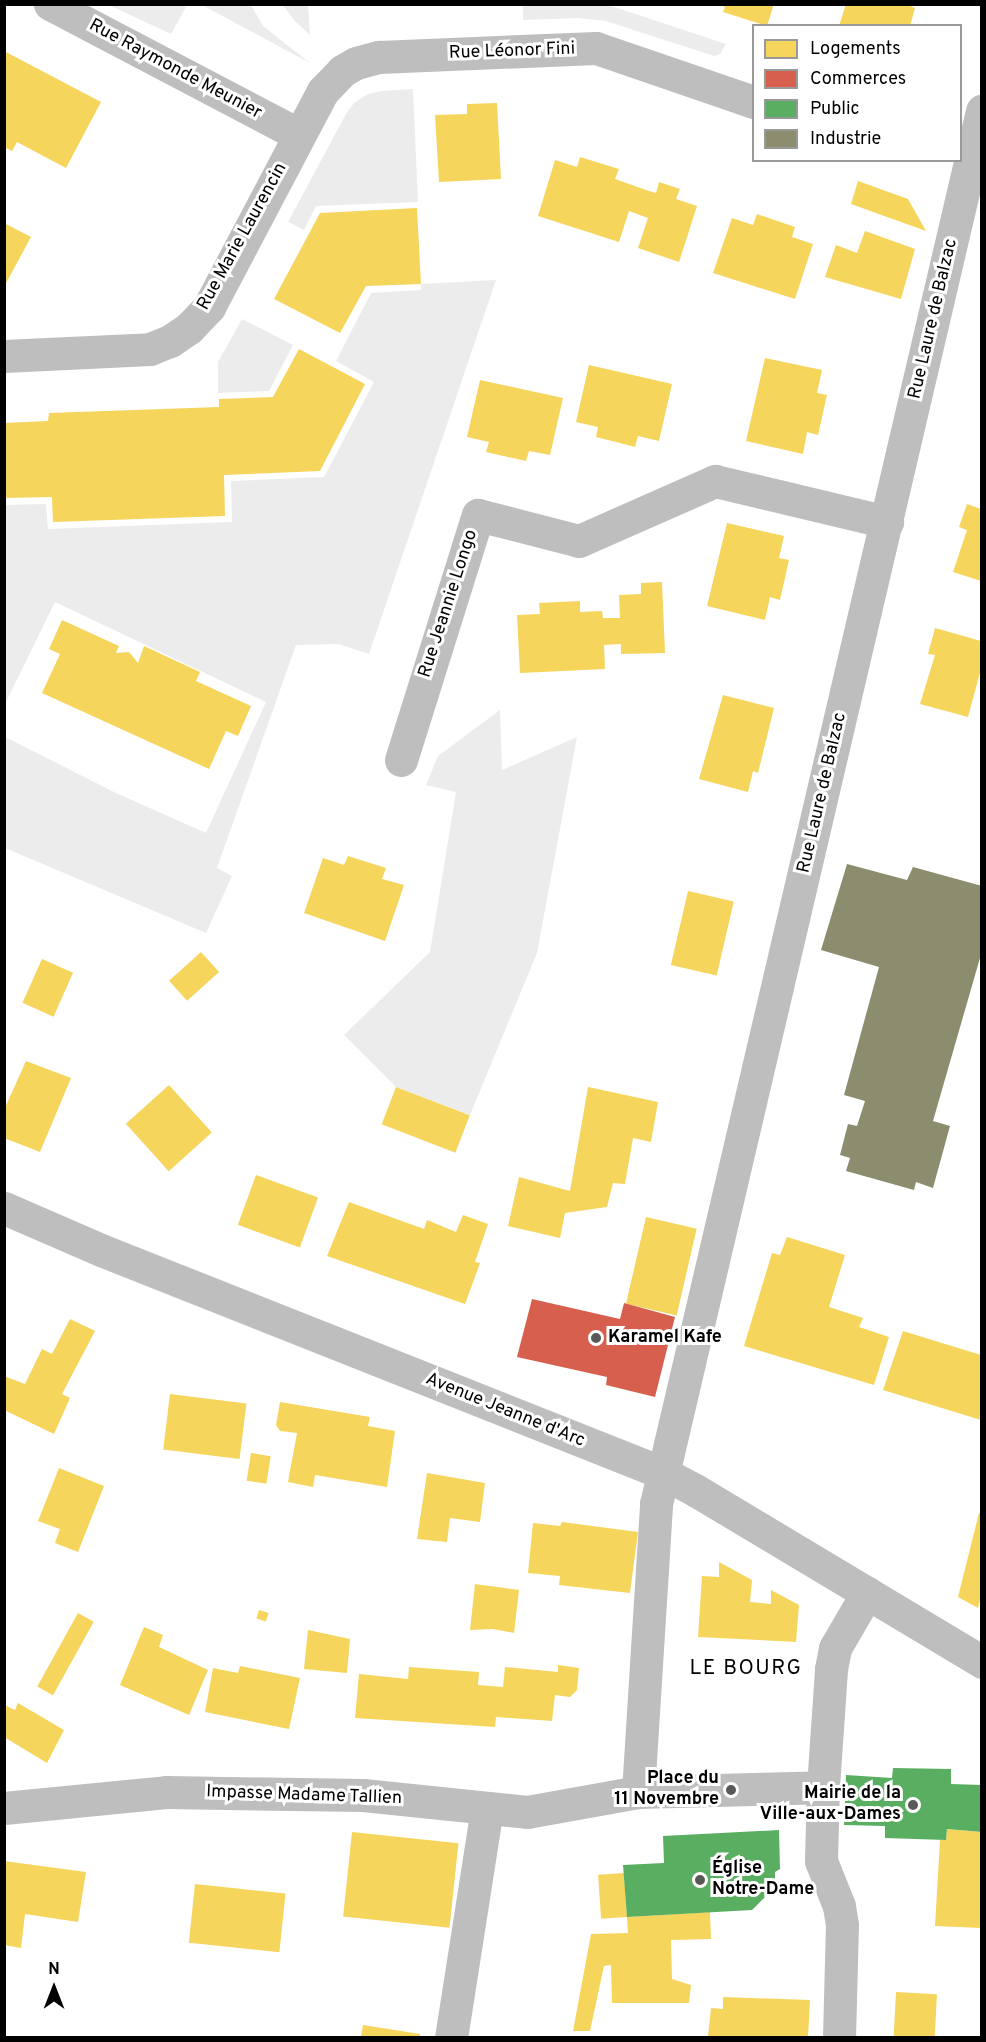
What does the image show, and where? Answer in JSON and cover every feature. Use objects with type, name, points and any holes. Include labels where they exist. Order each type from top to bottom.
[{"type":"street","name":"Rue Raymonde Meunier","points":[[50,4],[299,135]]},
{"type":"street","name":"Rue Léonor Fini","points":[[299,135],[323,91],[342,71],[356,63],[379,57],[596,48],[752,102]]},
{"type":"street","name":"Rue Laure de Balzac","points":[[638,1792],[656,1504],[887,522],[965,161],[981,111]]},
{"type":"street","name":"Rue Marie Laurencin","points":[[4,356],[150,349],[170,342],[189,328],[209,308],[299,135]]},
{"type":"street","name":"Rue Jeannie Longo","points":[[400,759],[478,515],[579,541],[714,481],[887,522]]},
{"type":"street","name":"Avenue Jeanne d'Arc","points":[[4,1208],[101,1250],[663,1473],[981,1662]]},
{"type":"street","points":[[839,2037],[842,1925],[839,1906],[821,1861],[823,1787],[831,1669],[835,1648],[867,1593]]},
{"type":"street","name":"Impasse Madame Tallien","points":[[4,1808],[166,1792],[363,1795],[527,1812],[638,1792],[823,1787]]},
{"type":"street","points":[[451,2037],[487,1809]]},
{"type":"shaded area","points":[[109,5],[187,5],[171,34]]},
{"type":"shaded area","points":[[202,5],[251,5],[263,26],[310,63]]},
{"type":"shaded area","points":[[283,5],[308,5],[310,35],[294,20]]},
{"type":"shaded area","points":[[523,5],[608,5],[726,44],[720,54],[714,56],[606,21],[578,18],[523,20]]},
{"type":"shaded area","points":[[413,89],[418,202],[316,206],[304,230],[288,222],[354,103],[368,94]]},
{"type":"shaded area","points":[[496,280],[369,654],[339,644],[296,645],[217,868],[232,876],[206,933],[5,848],[5,737],[116,793],[206,833],[266,702],[55,602],[5,704],[5,505],[46,504],[48,529],[232,522],[231,481],[324,477],[374,382],[336,361],[371,293],[421,290],[421,284]]},
{"type":"shaded area","points":[[242,319],[293,345],[269,391],[218,393],[218,362]]},
{"type":"shaded area","points":[[500,710],[502,770],[577,737],[537,953],[470,1115],[396,1087],[344,1035],[430,952],[456,792],[426,785],[438,756]]},
{"type":"building: Logements","points":[[718,4],[774,4],[768,24],[723,12],[725,7]]},
{"type":"building: Logements","points":[[846,4],[905,4],[915,8],[911,24],[840,24]]},
{"type":"building: Logements","points":[[4,51],[101,102],[66,168],[17,142],[12,151],[4,147]]},
{"type":"building: Logements","points":[[497,103],[501,179],[439,182],[435,115],[467,114],[467,104]]},
{"type":"building: Logements","points":[[580,157],[619,169],[615,179],[646,190],[656,193],[659,182],[680,189],[676,199],[697,206],[679,262],[638,248],[648,218],[629,211],[619,242],[538,216],[555,160],[577,167]]},
{"type":"building: Logements","points":[[858,181],[908,199],[926,231],[851,204]]},
{"type":"building: Logements","points":[[417,208],[421,284],[366,286],[340,333],[274,299],[320,213]]},
{"type":"building: Logements","points":[[757,214],[795,227],[792,237],[813,244],[795,299],[713,273],[732,218],[753,225]]},
{"type":"building: Logements","points":[[4,223],[31,237],[4,287]]},
{"type":"building: Logements","points":[[865,231],[915,249],[901,299],[825,277],[836,245],[857,253]]},
{"type":"building: Logements","points":[[299,349],[365,384],[320,471],[224,475],[225,516],[53,522],[52,497],[4,498],[4,423],[48,421],[49,413],[219,407],[219,399],[273,397]]},
{"type":"building: Logements","points":[[765,358],[822,370],[817,393],[827,395],[818,435],[807,432],[803,454],[746,441]]},
{"type":"building: Logements","points":[[589,365],[672,384],[659,441],[638,436],[635,447],[596,437],[598,427],[576,422]]},
{"type":"building: Logements","points":[[480,380],[563,398],[550,455],[529,451],[526,461],[486,452],[489,442],[467,437]]},
{"type":"building: Logements","points":[[967,504],[981,509],[981,581],[953,572],[967,530],[959,527]]},
{"type":"building: Logements","points":[[727,523],[784,536],[779,558],[789,560],[780,600],[770,597],[765,620],[707,606]]},
{"type":"building: Logements","points":[[662,582],[665,653],[621,654],[621,644],[604,645],[605,669],[520,673],[517,615],[540,614],[539,603],[580,601],[580,612],[602,611],[603,618],[620,618],[619,595],[641,594],[641,583]]},
{"type":"building: Logements","points":[[62,620],[119,646],[116,653],[129,652],[138,663],[144,646],[200,672],[196,681],[251,706],[238,736],[226,731],[209,769],[42,693],[60,654],[49,649]]},
{"type":"building: Logements","points":[[935,628],[981,641],[981,669],[968,717],[920,704],[935,655],[928,654]]},
{"type":"building: Logements","points":[[723,695],[774,708],[758,773],[753,771],[748,792],[699,779]]},
{"type":"building: Logements","points":[[348,856],[386,868],[382,879],[404,885],[385,941],[304,913],[323,858],[344,865]]},
{"type":"building: Logements","points":[[688,891],[734,902],[717,976],[671,965]]},
{"type":"building: Logements","points":[[201,952],[219,972],[187,1001],[169,981]]},
{"type":"building: Logements","points":[[42,959],[73,973],[54,1017],[22,1003]]},
{"type":"building: Logements","points":[[26,1061],[71,1078],[40,1152],[4,1138],[4,1110]]},
{"type":"building: Logements","points":[[169,1085],[212,1133],[169,1171],[126,1124]]},
{"type":"building: Logements","points":[[396,1087],[470,1115],[455,1153],[382,1124]]},
{"type":"building: Logements","points":[[588,1087],[658,1102],[651,1142],[633,1138],[625,1184],[613,1183],[607,1207],[565,1213],[560,1238],[508,1226],[519,1177],[570,1191]]},
{"type":"building: Logements","points":[[256,1175],[318,1198],[300,1247],[238,1225]]},
{"type":"building: Logements","points":[[349,1202],[424,1229],[427,1220],[456,1232],[463,1215],[488,1224],[475,1262],[480,1263],[465,1304],[327,1256]]},
{"type":"building: Logements","points":[[646,1217],[697,1229],[677,1315],[626,1304]]},
{"type":"building: Logements","points":[[787,1237],[845,1255],[829,1307],[863,1318],[859,1327],[889,1337],[874,1385],[744,1346],[772,1253],[780,1255]]},
{"type":"building: Logements","points":[[70,1319],[95,1331],[62,1394],[70,1398],[54,1434],[4,1410],[4,1376],[25,1384],[42,1349],[52,1354]]},
{"type":"building: Logements","points":[[903,1331],[981,1355],[981,1420],[883,1390]]},
{"type":"building: Logements","points":[[170,1394],[246,1403],[240,1459],[163,1450]]},
{"type":"building: Logements","points":[[280,1402],[370,1417],[368,1426],[395,1431],[387,1487],[315,1475],[313,1487],[288,1482],[297,1433],[280,1431],[276,1425]]},
{"type":"building: Logements","points":[[251,1453],[271,1456],[266,1484],[247,1481]]},
{"type":"building: Logements","points":[[59,1468],[104,1486],[78,1552],[55,1543],[60,1529],[38,1521]]},
{"type":"building: Logements","points":[[427,1473],[485,1483],[480,1522],[450,1518],[447,1542],[417,1539]]},
{"type":"building: Logements","points":[[979,1513],[981,1513],[981,1595],[978,1608],[958,1597]]},
{"type":"building: Logements","points":[[562,1522],[638,1532],[630,1593],[559,1585],[560,1576],[528,1573],[533,1523],[560,1526]]},
{"type":"building: Logements","points":[[719,1562],[752,1580],[750,1602],[771,1604],[771,1590],[799,1605],[796,1642],[698,1637],[702,1576],[719,1577]]},
{"type":"building: Logements","points":[[475,1584],[519,1590],[514,1633],[493,1629],[470,1630]]},
{"type":"building: Logements","points":[[259,1610],[269,1613],[266,1622],[256,1619]]},
{"type":"building: Logements","points":[[78,1613],[94,1622],[53,1695],[37,1686]]},
{"type":"building: Logements","points":[[144,1627],[163,1635],[159,1647],[208,1670],[189,1715],[120,1685]]},
{"type":"building: Logements","points":[[308,1630],[350,1639],[347,1673],[304,1669]]},
{"type":"building: Logements","points":[[558,1665],[579,1668],[577,1690],[570,1697],[555,1695],[552,1721],[496,1717],[495,1727],[355,1718],[359,1674],[408,1679],[409,1667],[479,1672],[478,1685],[503,1687],[505,1667],[558,1672]]},
{"type":"building: Logements","points":[[240,1666],[300,1678],[289,1729],[205,1712],[213,1668],[238,1673]]},
{"type":"building: Logements","points":[[18,1703],[64,1730],[47,1763],[4,1737],[4,1705],[15,1710]]},
{"type":"building: Logements","points":[[947,1829],[981,1832],[981,1928],[935,1926],[940,1840],[946,1840]]},
{"type":"building: Logements","points":[[352,1832],[458,1843],[450,1928],[343,1917]]},
{"type":"building: Logements","points":[[4,1861],[86,1872],[78,1922],[25,1914],[21,1948],[4,1945]]},
{"type":"building: Logements","points":[[624,1873],[627,1917],[601,1919],[598,1875]]},
{"type":"building: Logements","points":[[195,1884],[286,1894],[279,1952],[189,1943]]},
{"type":"building: Logements","points":[[710,1912],[711,1939],[671,1940],[672,1979],[691,1985],[689,2003],[612,2003],[611,1965],[604,1966],[590,2031],[573,2031],[591,1934],[628,1933],[627,1917]]},
{"type":"building: Logements","points":[[896,1992],[937,1994],[935,2038],[894,2037]]},
{"type":"building: Logements","points":[[723,1997],[810,2000],[808,2037],[708,2036],[711,2008],[723,2009]]},
{"type":"building: Logements","points":[[363,2025],[420,2034],[420,2037],[361,2037]]},
{"type":"building: Commerces","name":"Karamel Kafe","points":[[532,1299],[620,1319],[624,1303],[675,1317],[655,1397],[606,1385],[607,1377],[517,1357]]},
{"type":"building: Public","name":"Mairie de la Ville-aux-Dames","points":[[893,1768],[951,1769],[951,1784],[982,1785],[982,1832],[947,1829],[946,1840],[885,1838],[885,1826],[844,1825],[846,1775],[892,1778]]},
{"type":"building: Public","name":"Église Notre-Dame","points":[[779,1830],[780,1869],[775,1872],[775,1887],[752,1910],[627,1917],[623,1865],[664,1863],[663,1836]]},
{"type":"building: Industrie","points":[[847,864],[907,880],[913,867],[982,886],[982,951],[933,1121],[950,1126],[933,1188],[916,1182],[914,1190],[846,1171],[850,1158],[840,1155],[848,1124],[857,1126],[865,1101],[844,1095],[879,967],[821,950]]},
{"type":"place","name":"Karamel Kafe","points":[[596,1338]]},
{"type":"place","name":"Place du 11 Novembre","points":[[731,1790]]},
{"type":"place","name":"Mairie de la Ville-aux-Dames","points":[[913,1805]]},
{"type":"place","name":"Église Notre-Dame","points":[[700,1880]]},
{"type":"district","name":"LE BOURG","points":[[746,1669]]}]
